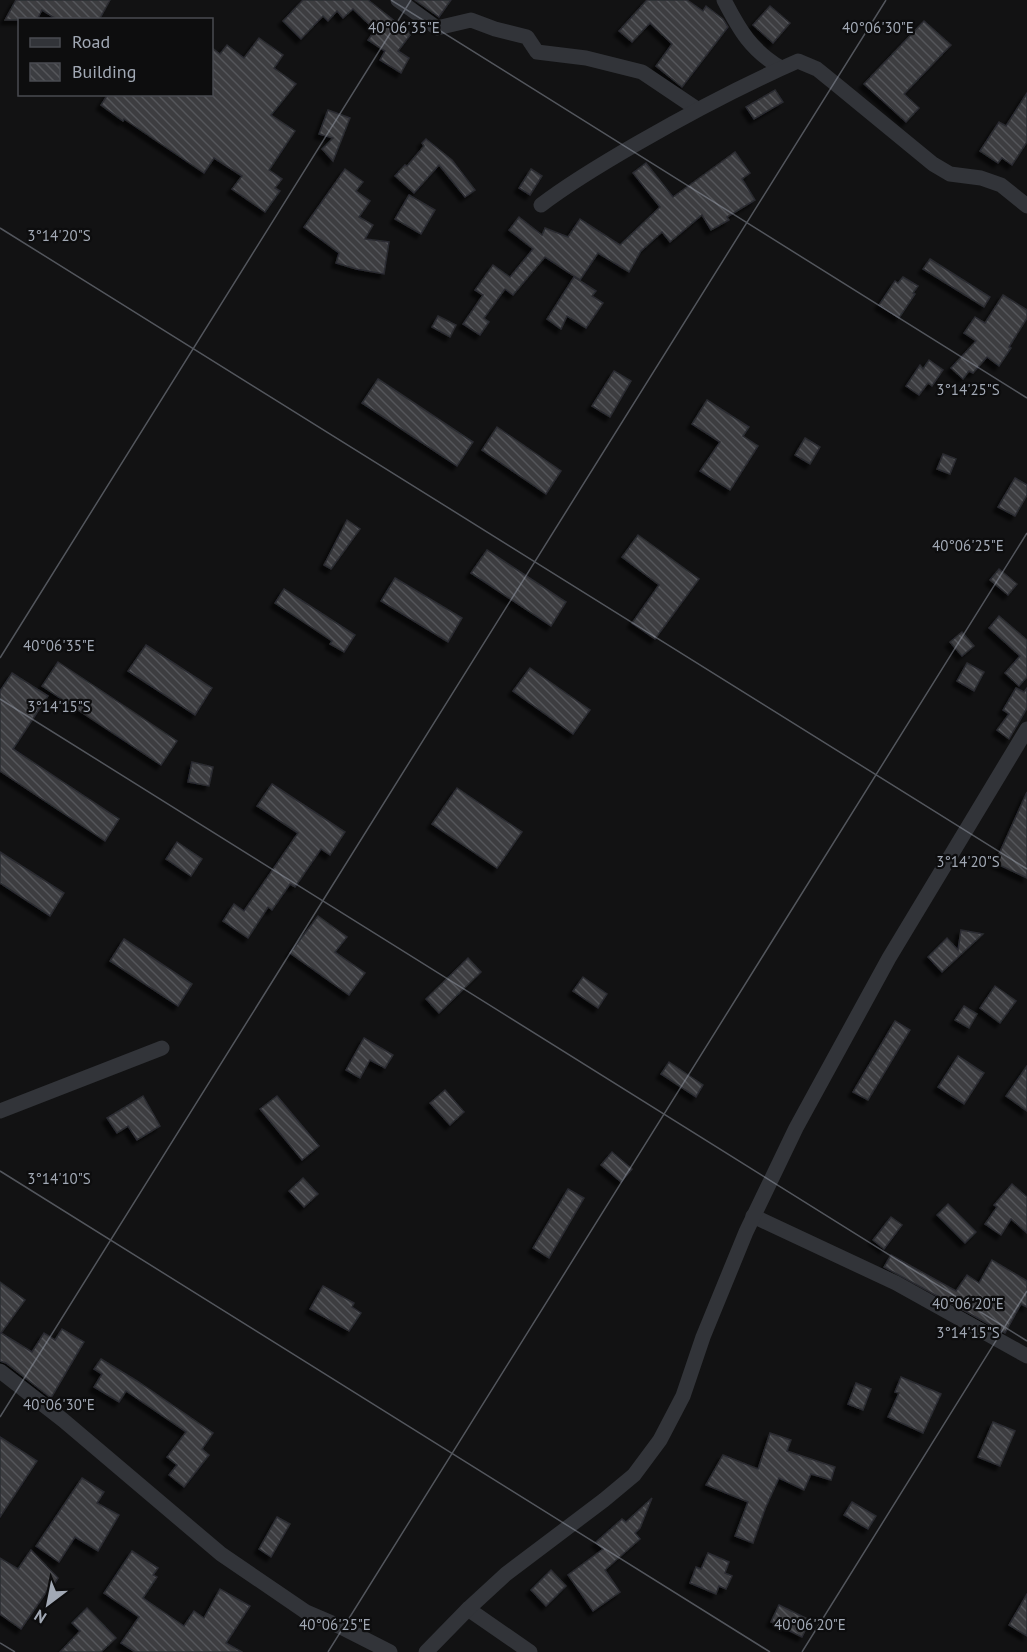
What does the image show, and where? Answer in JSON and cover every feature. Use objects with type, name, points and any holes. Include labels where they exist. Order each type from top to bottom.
[{"type":"street","points":[[398,0],[437,28],[471,20],[527,37],[537,52],[586,58],[642,72],[697,109]]},
{"type":"street","points":[[724,0],[744,36],[757,51],[782,68]]},
{"type":"street","points":[[541,205],[561,189],[697,109],[798,61],[817,69],[933,165],[950,174],[981,178],[1001,185],[1027,206]]},
{"type":"street","points":[[426,1652],[468,1609],[506,1575],[634,1475],[660,1440],[683,1396],[703,1337],[753,1216],[796,1128],[889,958],[1027,729]]},
{"type":"street","points":[[0,1111],[162,1048]]},
{"type":"street","points":[[753,1216],[896,1283],[1027,1356]]},
{"type":"street","points":[[0,1371],[63,1420],[221,1554],[306,1612],[390,1652]]},
{"type":"street","points":[[468,1609],[530,1652]]},
{"type":"building","points":[[16,0],[110,0],[100,18],[55,18],[42,10],[38,18],[5,20]]},
{"type":"building","points":[[303,0],[368,0],[411,34],[398,51],[409,58],[401,73],[380,60],[385,51],[368,40],[375,30],[353,9],[343,18],[337,11],[328,21],[323,16],[301,39],[283,21]]},
{"type":"building","points":[[415,0],[451,0],[439,17]]},
{"type":"building","points":[[647,0],[687,0],[703,11],[706,6],[723,19],[728,27],[682,87],[656,66],[672,44],[650,23],[632,42],[619,31]]},
{"type":"building","points":[[770,6],[790,23],[773,43],[753,25]]},
{"type":"building","points":[[924,21],[951,45],[904,94],[919,108],[906,122],[864,84]]},
{"type":"building","points":[[259,38],[283,55],[274,68],[296,84],[271,115],[295,131],[269,170],[282,179],[275,188],[280,191],[265,212],[232,189],[242,176],[214,158],[204,173],[101,105],[107,96],[213,96],[213,49],[220,54],[227,45],[244,58]]},
{"type":"building","points":[[775,90],[783,102],[754,119],[746,107]]},
{"type":"building","points":[[1027,93],[1027,142],[1012,165],[1002,158],[998,163],[980,151],[999,122],[1006,126]]},
{"type":"building","points":[[328,110],[350,118],[333,161],[322,149],[333,138],[319,134]]},
{"type":"building","points":[[426,139],[452,160],[475,190],[465,197],[439,165],[414,193],[395,176],[424,146],[422,143]]},
{"type":"building","points":[[735,152],[750,173],[742,179],[755,200],[727,217],[729,220],[711,230],[702,215],[670,242],[662,232],[641,251],[629,272],[598,253],[580,280],[545,257],[513,295],[505,289],[484,318],[489,322],[480,335],[463,324],[483,295],[475,290],[493,265],[510,277],[533,249],[509,230],[519,217],[542,235],[545,228],[568,237],[580,219],[620,245],[660,207],[633,173],[646,163],[673,197]]},
{"type":"building","points":[[345,169],[363,182],[356,191],[370,201],[359,217],[373,225],[365,239],[389,242],[384,274],[336,263],[339,253],[304,227]]},
{"type":"building","points":[[531,169],[542,176],[530,195],[519,188]]},
{"type":"building","points":[[409,195],[435,210],[421,234],[395,219]]},
{"type":"building","points":[[930,259],[990,297],[984,307],[923,269]]},
{"type":"building","points":[[574,277],[596,291],[592,296],[603,303],[586,328],[567,316],[561,329],[547,319]]},
{"type":"building","points":[[903,277],[918,286],[899,318],[879,305],[895,281],[898,283]]},
{"type":"building","points":[[1003,295],[1027,310],[1027,318],[999,366],[987,357],[973,373],[969,371],[963,379],[951,368],[976,341],[964,333],[975,317],[985,323]]},
{"type":"building","points":[[438,316],[456,325],[450,337],[432,327]]},
{"type":"building","points":[[929,360],[943,370],[932,386],[928,383],[919,395],[906,386],[920,365],[923,369]]},
{"type":"building","points":[[614,371],[631,381],[610,417],[592,406]]},
{"type":"building","points":[[378,379],[473,442],[457,466],[362,403]]},
{"type":"building","points":[[707,400],[749,427],[743,436],[758,446],[730,490],[700,471],[720,442],[692,424]]},
{"type":"building","points":[[497,427],[561,471],[546,494],[482,450]]},
{"type":"building","points":[[805,438],[820,447],[810,464],[795,455]]},
{"type":"building","points":[[943,454],[956,459],[950,474],[937,469]]},
{"type":"building","points":[[1015,478],[1027,485],[1027,495],[1015,516],[998,507]]},
{"type":"building","points":[[347,520],[360,529],[331,569],[324,565]]},
{"type":"building","points":[[638,535],[699,579],[655,639],[632,623],[659,585],[622,557]]},
{"type":"building","points":[[487,550],[566,602],[551,626],[471,573]]},
{"type":"building","points":[[999,569],[1017,584],[1008,595],[990,580]]},
{"type":"building","points":[[395,578],[462,618],[448,642],[381,601]]},
{"type":"building","points":[[284,589],[355,635],[344,652],[330,644],[332,641],[275,603]]},
{"type":"building","points":[[999,616],[1027,640],[1027,677],[1019,686],[1005,673],[1020,656],[989,628]]},
{"type":"building","points":[[962,632],[974,646],[962,656],[950,642]]},
{"type":"building","points":[[146,645],[212,688],[195,715],[128,671]]},
{"type":"building","points":[[58,662],[177,741],[161,765],[42,686]]},
{"type":"building","points":[[967,663],[984,672],[974,691],[957,681]]},
{"type":"building","points":[[530,668],[590,710],[573,734],[513,691]]},
{"type":"building","points":[[12,673],[48,696],[13,749],[119,819],[105,841],[0,771],[0,691]]},
{"type":"building","points":[[1016,688],[1024,692],[1027,688],[1027,708],[1009,739],[997,730],[1009,714],[1003,710]]},
{"type":"building","points":[[192,762],[213,767],[209,786],[188,782]]},
{"type":"building","points":[[272,784],[345,832],[330,855],[321,849],[295,887],[290,884],[272,910],[268,907],[248,938],[223,921],[234,904],[244,911],[298,833],[257,806]]},
{"type":"building","points":[[457,788],[522,832],[497,868],[432,824]]},
{"type":"building","points":[[1027,792],[1027,878],[995,863]]},
{"type":"building","points":[[177,842],[202,859],[191,876],[166,859]]},
{"type":"building","points":[[0,852],[64,893],[50,916],[0,883]]},
{"type":"building","points":[[318,916],[347,937],[335,952],[365,973],[349,995],[290,953]]},
{"type":"building","points":[[961,930],[983,934],[942,972],[928,957],[947,938],[958,950]]},
{"type":"building","points":[[124,939],[192,984],[178,1006],[110,961]]},
{"type":"building","points":[[468,958],[481,972],[439,1013],[426,999]]},
{"type":"building","points":[[583,977],[607,994],[598,1008],[573,991]]},
{"type":"building","points":[[995,986],[1016,1001],[1000,1023],[980,1008]]},
{"type":"building","points":[[964,1006],[977,1014],[969,1028],[955,1020]]},
{"type":"building","points":[[895,1021],[910,1030],[868,1100],[853,1092]]},
{"type":"building","points":[[364,1038],[393,1055],[385,1068],[370,1060],[360,1078],[346,1070]]},
{"type":"building","points":[[958,1056],[984,1073],[964,1104],[938,1087]]},
{"type":"building","points":[[669,1062],[703,1085],[696,1097],[661,1074]]},
{"type":"building","points":[[1027,1066],[1027,1111],[1006,1096]]},
{"type":"building","points":[[445,1090],[464,1112],[450,1125],[430,1103]]},
{"type":"building","points":[[143,1096],[160,1126],[137,1140],[128,1126],[117,1133],[107,1118]]},
{"type":"building","points":[[277,1096],[319,1146],[302,1160],[260,1109]]},
{"type":"building","points":[[612,1152],[632,1169],[621,1182],[601,1165]]},
{"type":"building","points":[[303,1178],[318,1194],[304,1207],[289,1191]]},
{"type":"building","points":[[1012,1184],[1027,1197],[1027,1233],[1011,1219],[1001,1235],[985,1224],[997,1207],[994,1205]]},
{"type":"building","points":[[568,1189],[584,1198],[549,1258],[533,1248]]},
{"type":"building","points":[[948,1204],[976,1232],[965,1243],[937,1215]]},
{"type":"building","points":[[891,1217],[902,1225],[884,1249],[873,1240]]},
{"type":"building","points":[[891,1255],[956,1291],[967,1275],[979,1283],[992,1260],[1027,1281],[1027,1307],[1021,1304],[1005,1333],[884,1267]]},
{"type":"building","points":[[0,1282],[25,1300],[1,1333],[32,1352],[44,1333],[55,1340],[62,1329],[84,1342],[51,1398],[6,1363],[0,1361]]},
{"type":"building","points":[[323,1286],[354,1303],[352,1307],[361,1313],[349,1331],[310,1309]]},
{"type":"building","points":[[101,1359],[213,1433],[202,1449],[209,1455],[184,1487],[169,1475],[177,1465],[167,1457],[186,1432],[126,1391],[119,1402],[94,1387],[102,1374],[94,1369]]},
{"type":"building","points":[[901,1377],[941,1394],[923,1433],[888,1417],[899,1393],[895,1392]]},
{"type":"building","points":[[856,1383],[871,1389],[863,1410],[848,1404]]},
{"type":"building","points":[[993,1422],[1015,1431],[1000,1466],[978,1457]]},
{"type":"building","points":[[770,1433],[791,1440],[787,1451],[835,1467],[831,1480],[811,1474],[804,1490],[779,1478],[753,1543],[735,1536],[748,1502],[706,1485],[723,1455],[758,1469]]},
{"type":"building","points":[[0,1437],[37,1461],[0,1517]]},
{"type":"building","points":[[82,1478],[104,1492],[97,1503],[119,1515],[98,1551],[75,1537],[59,1562],[36,1546]]},
{"type":"building","points":[[652,1498],[640,1528],[635,1533],[640,1539],[605,1570],[620,1592],[593,1611],[568,1575],[603,1549],[596,1542],[622,1519],[626,1522]]},
{"type":"building","points":[[852,1502],[876,1516],[868,1529],[844,1515]]},
{"type":"building","points":[[277,1517],[290,1524],[271,1557],[259,1549]]},
{"type":"building","points":[[31,1550],[58,1578],[21,1629],[0,1614],[0,1558],[18,1569]]},
{"type":"building","points":[[132,1551],[158,1568],[153,1575],[157,1577],[143,1598],[184,1626],[194,1611],[204,1618],[220,1589],[250,1606],[226,1643],[242,1652],[135,1652],[121,1643],[139,1617],[104,1593]]},
{"type":"building","points":[[708,1553],[729,1562],[725,1573],[732,1576],[726,1589],[719,1586],[716,1594],[690,1583],[696,1567],[701,1569]]},
{"type":"building","points":[[551,1570],[566,1586],[546,1606],[531,1590]]},
{"type":"building","points":[[1027,1594],[1027,1636],[1009,1625]]},
{"type":"building","points":[[779,1605],[810,1620],[802,1637],[771,1622]]},
{"type":"building","points":[[87,1608],[116,1638],[101,1652],[60,1652],[80,1631],[72,1623]]}]
